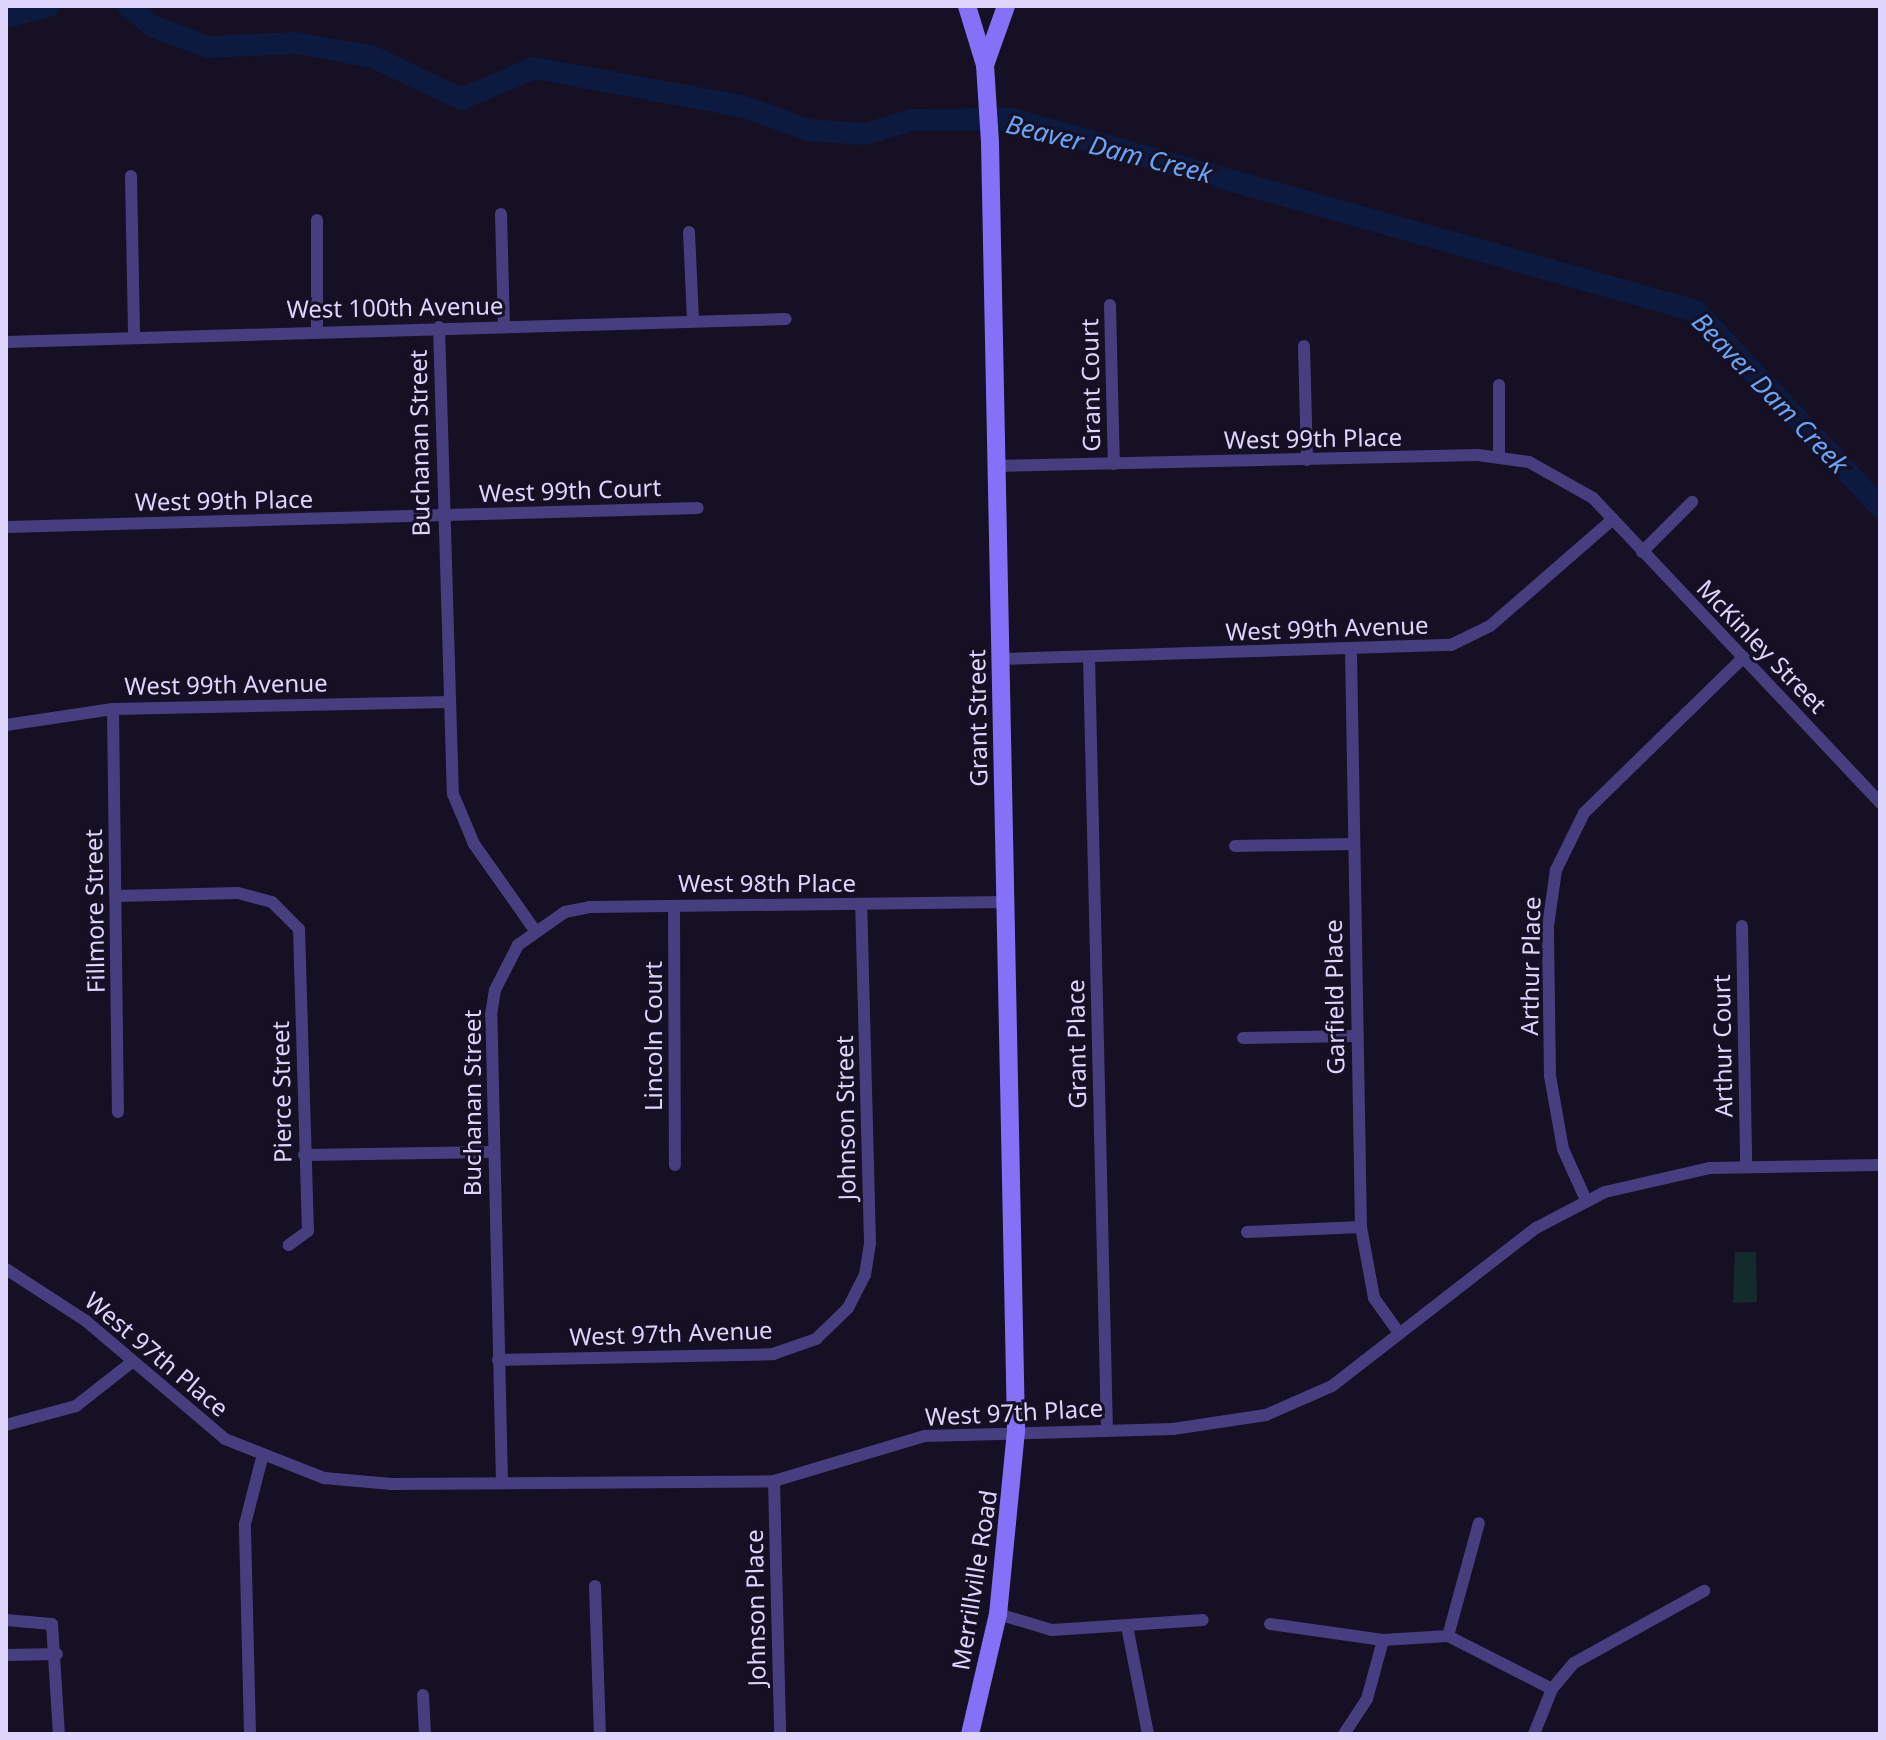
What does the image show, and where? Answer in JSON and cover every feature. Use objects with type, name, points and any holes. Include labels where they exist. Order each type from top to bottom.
[{"type":"street","name":"Grant Street","points":[[967,6],[985,65],[990,143],[1016,1431]]},
{"type":"street","points":[[985,65],[1006,6]]},
{"type":"street","points":[[131,176],[134,335]]},
{"type":"street","points":[[501,214],[504,326]]},
{"type":"street","points":[[317,220],[317,330]]},
{"type":"street","points":[[689,232],[693,321]]},
{"type":"street","name":"Grant Court","points":[[1110,305],[1114,464]]},
{"type":"street","name":"West 100th Avenue","points":[[6,342],[134,335],[786,319]]},
{"type":"street","name":"Buchanan Street","points":[[439,327],[453,794],[474,844],[534,929],[495,990],[494,1152],[502,1483]]},
{"type":"street","points":[[1304,346],[1307,460]]},
{"type":"street","points":[[1499,385],[1499,456]]},
{"type":"street","name":"West 99th Place","points":[[995,466],[1499,456],[1566,478],[1613,519]]},
{"type":"street","points":[[1642,552],[1692,502]]},
{"type":"street","name":"West 99th Court","points":[[443,516],[698,508]]},
{"type":"street","name":"West 99th Place","points":[[6,527],[443,516]]},
{"type":"street","name":"McKinley Street","points":[[1613,519],[1880,803]]},
{"type":"street","name":"West 99th Avenue","points":[[999,659],[1451,645],[1490,626],[1613,519]]},
{"type":"street","name":"Garfield Place","points":[[1351,650],[1361,1227],[1374,1298],[1399,1333]]},
{"type":"street","name":"Grant Place","points":[[1089,657],[1107,1430]]},
{"type":"street","name":"Arthur Place","points":[[1586,1200],[1563,1149],[1550,1076],[1548,926],[1556,870],[1584,813],[1744,657]]},
{"type":"street","name":"West 99th Avenue","points":[[6,725],[113,709],[449,702]]},
{"type":"street","name":"Fillmore Street","points":[[113,709],[118,1112]]},
{"type":"street","points":[[1235,846],[1353,844]]},
{"type":"street","name":"Pierce Street","points":[[117,896],[238,893],[272,902],[299,929],[308,1231],[289,1245]]},
{"type":"street","name":"West 98th Place","points":[[534,929],[590,907],[1005,902]]},
{"type":"street","name":"Johnson Street","points":[[837,1321],[858,1292],[870,1242],[861,905]]},
{"type":"street","name":"Lincoln Court","points":[[674,906],[675,1165]]},
{"type":"street","name":"Arthur Court","points":[[1742,926],[1746,1166]]},
{"type":"street","points":[[1243,1038],[1357,1036]]},
{"type":"street","points":[[304,1155],[494,1152]]},
{"type":"street","name":"West 97th Place","points":[[6,1269],[44,1289],[132,1362],[186,1412],[262,1458],[358,1483],[774,1481],[925,1436],[1210,1426],[1266,1415],[1332,1386],[1536,1228],[1586,1200],[1659,1175],[1746,1166],[1880,1165]]},
{"type":"street","points":[[1247,1232],[1361,1227]]},
{"type":"street","name":"West 97th Avenue","points":[[498,1360],[773,1354],[816,1339],[837,1321]]},
{"type":"street","points":[[6,1425],[76,1406],[132,1362]]},
{"type":"street","name":"Merrillville Road","points":[[970,1734],[998,1614],[1016,1431]]},
{"type":"street","points":[[250,1734],[245,1524],[262,1458]]},
{"type":"street","name":"Johnson Place","points":[[774,1481],[780,1734]]},
{"type":"street","points":[[1448,1636],[1479,1523]]},
{"type":"street","points":[[595,1586],[600,1734]]},
{"type":"street","points":[[1534,1734],[1552,1689],[1574,1663],[1704,1591]]},
{"type":"street","points":[[998,1614],[1052,1630],[1203,1620]]},
{"type":"street","points":[[6,1620],[52,1624],[57,1654],[59,1734]]},
{"type":"street","points":[[1270,1624],[1383,1640],[1448,1636],[1552,1689]]},
{"type":"street","points":[[1127,1626],[1148,1734]]},
{"type":"street","points":[[1344,1734],[1367,1699],[1383,1640]]},
{"type":"street","points":[[6,1655],[57,1654]]},
{"type":"street","points":[[423,1695],[425,1734]]},
{"type":"green space","points":[[1735,1252],[1756,1252],[1757,1302],[1733,1303]]},
{"type":"waterway","name":"Beaver Dam Creek","points":[[6,17],[49,6]]},
{"type":"waterway","name":"Beaver Dam Creek","points":[[128,6],[154,27],[208,47],[296,43],[373,57],[461,99],[534,68],[742,106],[808,130],[865,134],[912,120],[1012,119],[1696,311],[1880,507]]}]
